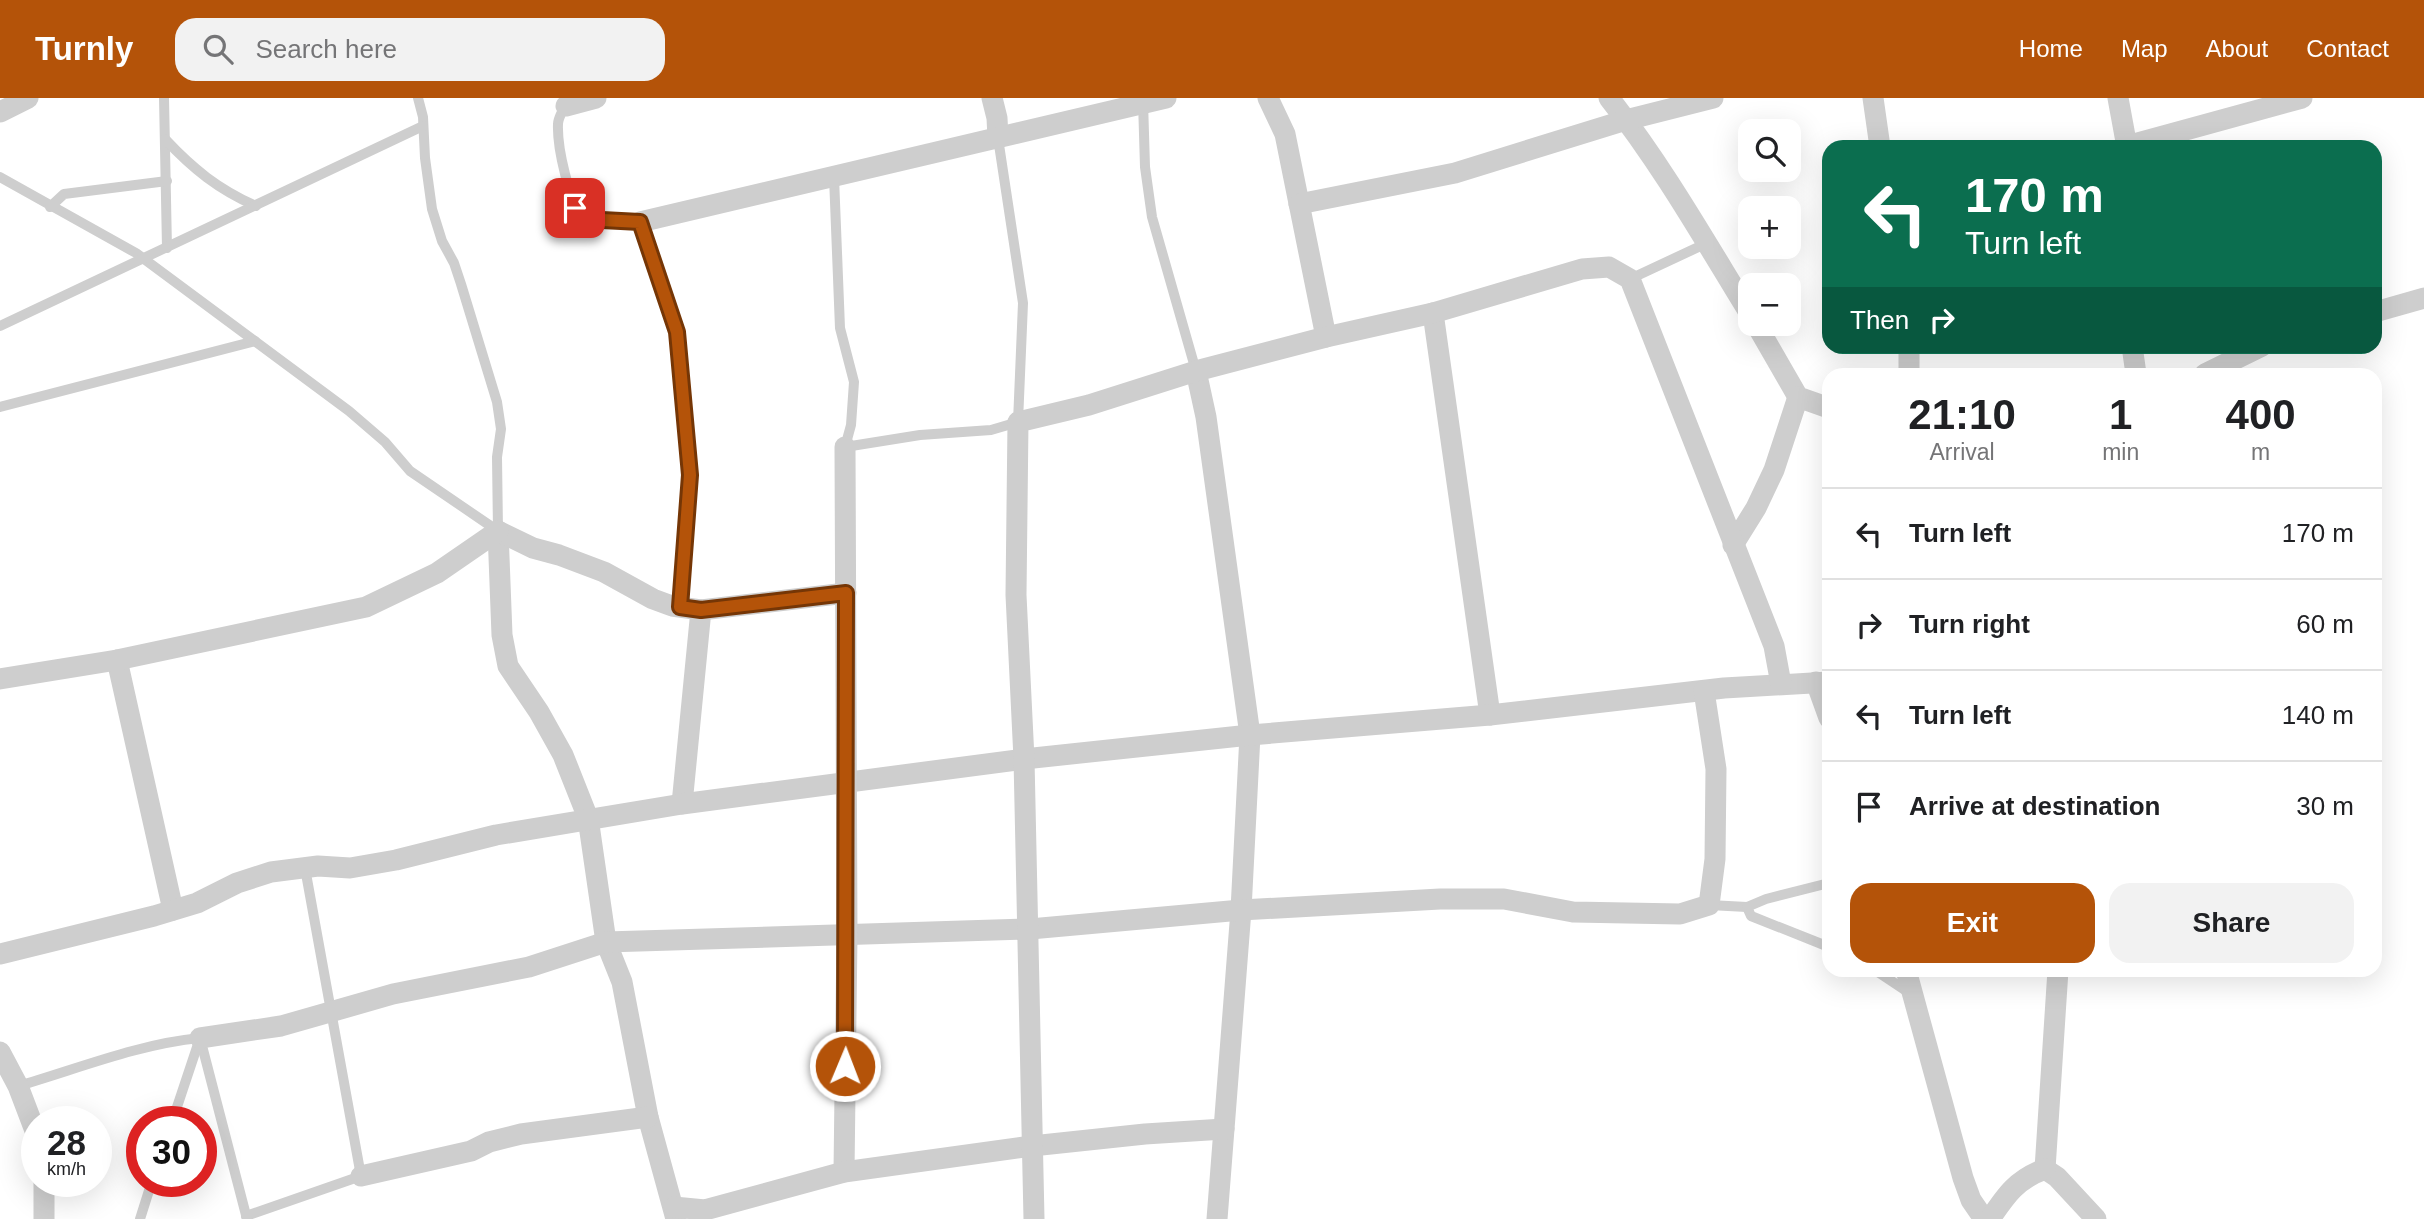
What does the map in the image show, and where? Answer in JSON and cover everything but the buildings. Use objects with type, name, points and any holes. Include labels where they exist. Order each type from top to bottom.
[{"type":"street","points":[[0,112],[29,98]]},
{"type":"street","points":[[565,102],[596,98]]},
{"type":"street","points":[[992,98],[998,138]]},
{"type":"street","points":[[640,222],[1143,101],[1166,98]]},
{"type":"street","points":[[1268,98],[1285,134],[1326,337]]},
{"type":"street","points":[[1609,98],[1707,243],[1738,294]]},
{"type":"street","points":[[1299,204],[1455,173],[1626,120],[1713,98]]},
{"type":"street","points":[[1872,98],[1879,140]]},
{"type":"street","points":[[2118,98],[2126,140]]},
{"type":"street","points":[[2149,140],[2302,98]]},
{"type":"street","points":[[1034,1219],[1024,760],[1016,595],[1018,422],[1088,405],[1196,371],[1326,337],[1433,313],[1583,269],[1609,267],[1630,279],[1774,646],[1781,684]]},
{"type":"street","points":[[2382,310],[2424,298]]},
{"type":"street","points":[[1433,313],[1490,715]]},
{"type":"street","points":[[1763,336],[1798,397],[1822,406]]},
{"type":"street","points":[[2217,368],[2246,354]]},
{"type":"street","points":[[1196,371],[1206,417],[1250,735],[1241,910],[1217,1219]]},
{"type":"street","points":[[1733,545],[1756,508],[1774,470],[1798,397]]},
{"type":"street","points":[[844,1172],[847,935],[845,447]]},
{"type":"street","points":[[498,531],[533,548],[604,572],[653,599],[691,608],[846,593]]},
{"type":"street","points":[[0,679],[117,660],[366,607],[437,573],[498,531]]},
{"type":"street","points":[[498,531],[502,635],[508,666],[539,712],[563,755],[588,818],[606,942],[622,982],[648,1117],[675,1213],[705,1210],[844,1172],[1145,1133],[1224,1129]]},
{"type":"street","points":[[682,804],[691,608]]},
{"type":"street","points":[[117,660],[173,910]]},
{"type":"street","points":[[0,954],[197,903],[237,883],[271,872],[305,868],[350,868],[588,818],[846,782],[1250,735],[1490,715],[1704,691],[1822,682]]},
{"type":"street","points":[[200,1038],[281,1026],[436,984],[529,967],[606,942],[1028,929],[1241,910],[1440,899],[1504,899],[1573,912],[1681,914],[1709,905],[1715,859],[1716,769],[1704,691]]},
{"type":"street","points":[[1908,977],[1971,1200],[1987,1219],[2026,1175],[2045,1169]]},
{"type":"street","points":[[2045,1169],[2058,977]]},
{"type":"street","points":[[0,1052],[26,1106]]},
{"type":"street","points":[[361,1176],[471,1151],[489,1142],[521,1134],[648,1117]]},
{"type":"street","points":[[2045,1169],[2057,1177],[2096,1219]]},
{"type":"street","points":[[44,1197],[44,1219]]},
{"type":"lane","points":[[164,98],[167,248]]},
{"type":"lane","points":[[418,98],[432,209],[442,241],[454,263],[497,402],[501,429],[497,457],[498,531]]},
{"type":"lane","points":[[1143,101],[1145,167],[1152,217],[1196,371]]},
{"type":"lane","points":[[565,102],[558,127],[562,158],[575,208],[583,219],[640,222],[677,332],[690,475],[691,608]]},
{"type":"lane","points":[[0,326],[423,126]]},
{"type":"lane","points":[[834,177],[840,328],[854,382],[851,425],[845,447],[920,435],[991,430],[1018,422],[1023,303],[998,138]]},
{"type":"lane","points":[[164,139],[194,170],[232,195],[256,206]]},
{"type":"lane","points":[[0,177],[143,258],[349,411],[385,442],[410,471],[498,531]]},
{"type":"lane","points":[[50,206],[64,194],[167,181]]},
{"type":"lane","points":[[1630,279],[1707,243]]},
{"type":"lane","points":[[0,407],[256,341]]},
{"type":"lane","points":[[200,1038],[247,1218],[361,1176],[305,868]]},
{"type":"lane","points":[[1709,905],[1747,907],[1766,899],[1822,885]]},
{"type":"lane","points":[[1747,907],[1751,916],[1822,944]]},
{"type":"lane","points":[[1885,977],[1913,996]]},
{"type":"lane","points":[[18,1086],[137,1051],[200,1038]]},
{"type":"lane","points":[[177,1106],[200,1038]]},
{"type":"lane","points":[[140,1219],[147,1197]]},
{"type":"route","points":[[575,208],[583,219],[640,222],[677,332],[690,475],[680,607],[701,610],[846,593],[845,1066]]}]
